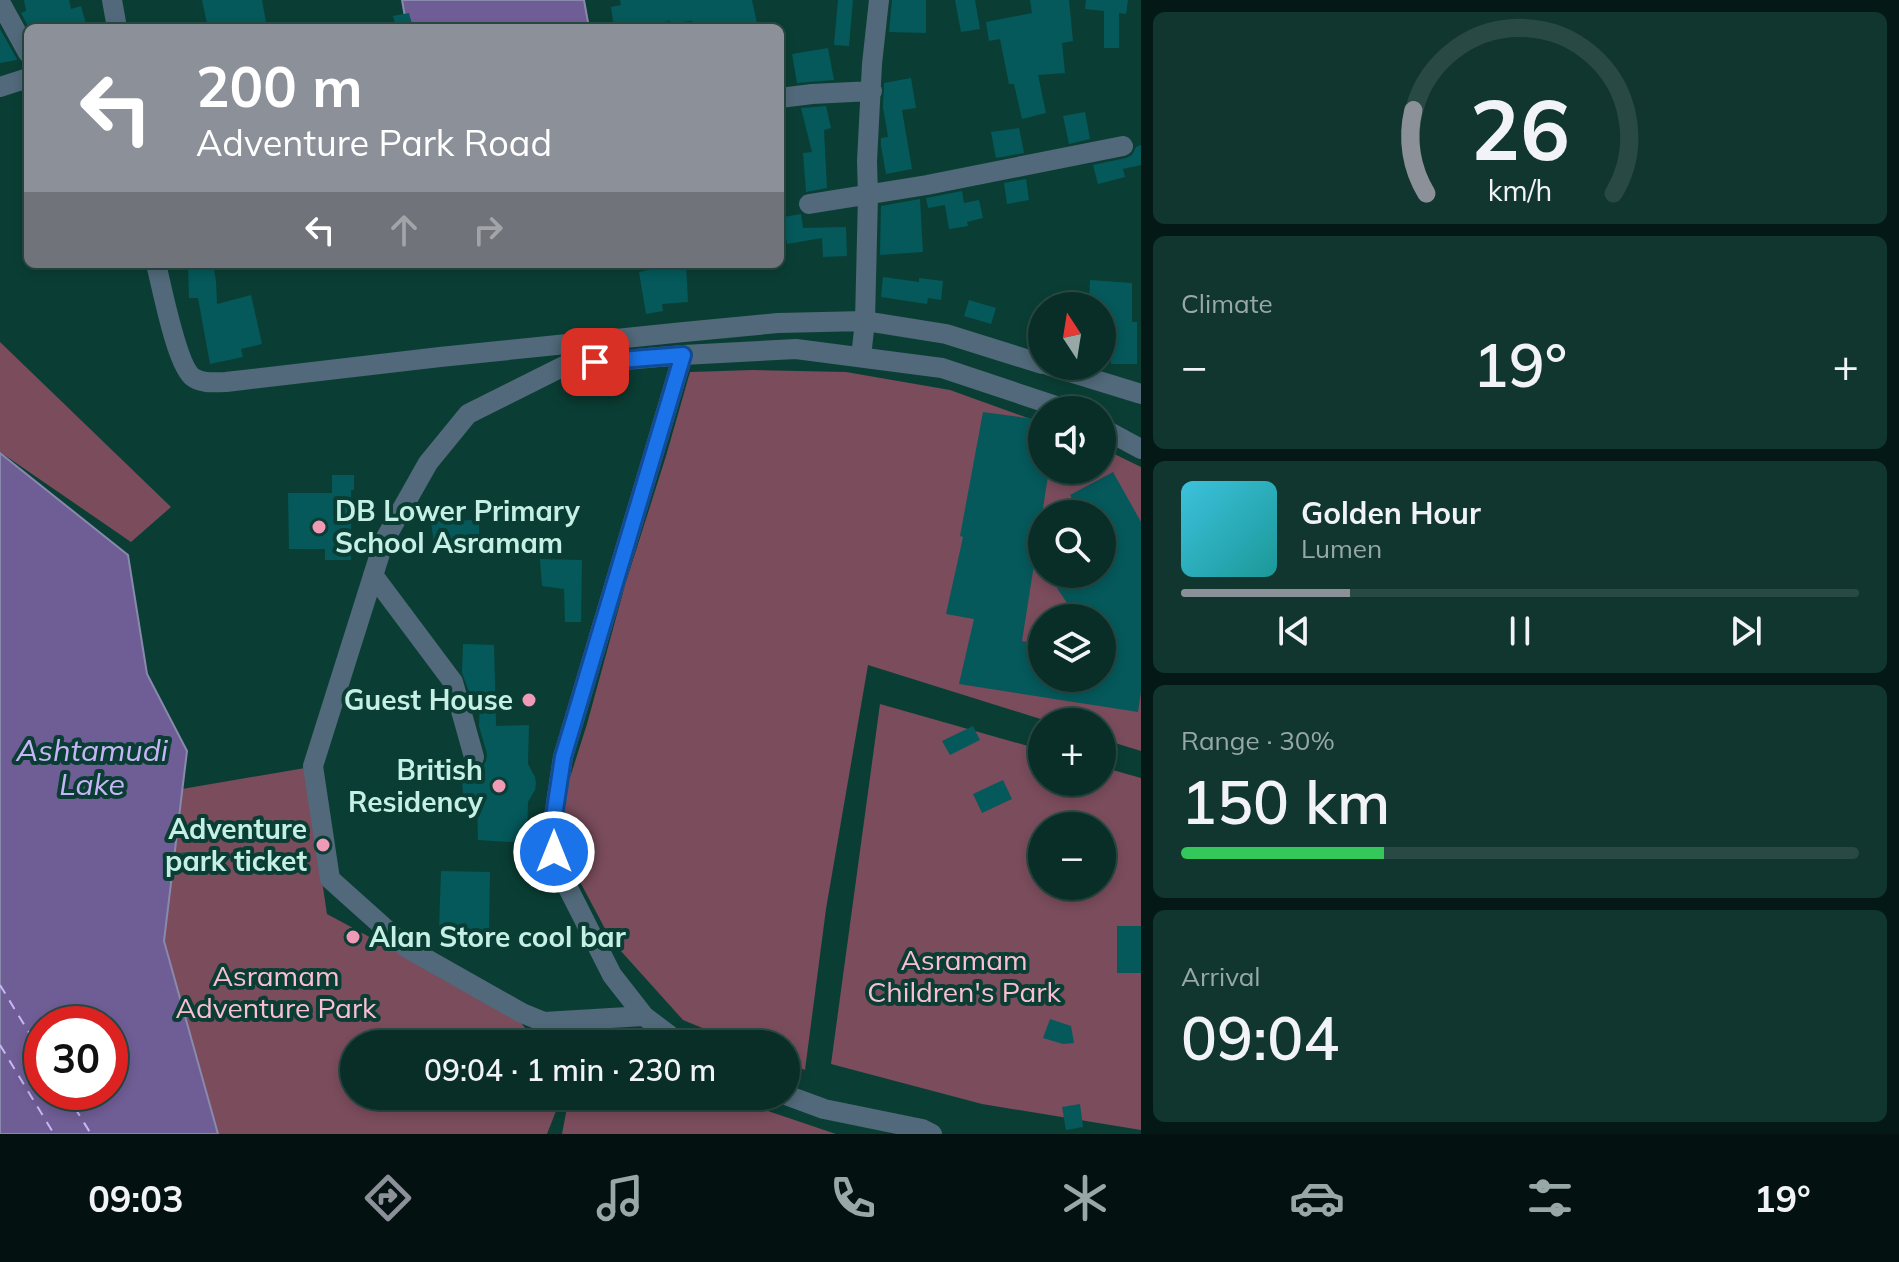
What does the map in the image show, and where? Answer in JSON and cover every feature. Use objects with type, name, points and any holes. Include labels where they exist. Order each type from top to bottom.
[{"type":"street","points":[[112,0],[116,24]]},
{"type":"street","points":[[861,357],[865,321],[867,161],[879,0]]},
{"type":"street","points":[[0,2],[24,46]]},
{"type":"street","points":[[0,87],[24,79]]},
{"type":"street","points":[[784,98],[872,91]]},
{"type":"street","points":[[809,204],[1123,146]]},
{"type":"street","points":[[157,268],[180,358],[188,373],[196,380],[207,382],[763,325],[865,321],[946,334],[1028,360]]},
{"type":"street","points":[[644,1016],[544,1022],[522,1013],[407,948],[330,879],[313,766],[384,541],[428,463],[468,414],[566,365],[796,349],[942,368],[1028,396]]},
{"type":"street","points":[[662,1030],[644,1016],[612,975],[563,878],[554,852],[553,823],[563,757],[683,355]]},
{"type":"street","points":[[1096,380],[1141,394]]},
{"type":"street","points":[[1116,436],[1141,449]]},
{"type":"street","points":[[373,575],[453,682],[474,757]]},
{"type":"street","points":[[800,1100],[824,1109],[922,1129],[932,1134]]},
{"type":"green space","points":[[0,342],[171,507],[131,542],[0,452]]},
{"type":"green space","points":[[690,372],[846,372],[950,390],[1028,418],[1028,484],[1116,484],[1116,455],[1141,467],[1141,751],[1116,743],[1116,708],[1028,708],[1028,715],[868,665],[826,909],[805,1070],[800,1068],[800,1030],[707,1030],[683,1020],[611,940],[553,831]]},
{"type":"green space","name":"Asramam Children's Park","points":[[880,704],[1028,746],[1028,796],[1116,796],[1116,771],[1141,778],[1141,1130],[982,1104],[831,1064]]},
{"type":"green space","name":"Asramam Adventure Park","points":[[305,768],[327,914],[516,1016],[526,1030],[340,1030],[340,1110],[556,1110],[547,1134],[218,1134],[164,941],[182,789]]},
{"type":"green space","points":[[566,1110],[765,1110],[836,1134],[562,1134]]},
{"type":"water","points":[[402,0],[584,0],[588,24],[406,24]]},
{"type":"water","name":"Ashtamudi Lake","points":[[0,453],[128,555],[147,674],[187,751],[164,941],[218,1134],[0,1134]]},
{"type":"building","points":[[24,0],[69,0],[71,9],[81,6],[86,24],[27,24],[21,13],[26,11]]},
{"type":"building","points":[[202,0],[262,0],[266,24],[207,24]]},
{"type":"building","points":[[620,0],[752,0],[757,24],[670,21],[613,24],[611,7],[621,5]]},
{"type":"building","points":[[838,0],[853,0],[849,46],[834,45]]},
{"type":"building","points":[[892,0],[926,0],[926,33],[889,32]]},
{"type":"building","points":[[955,0],[975,0],[980,29],[961,32]]},
{"type":"building","points":[[1030,0],[1069,0],[1073,41],[1062,43],[1065,73],[1038,75],[1046,113],[1022,119],[1014,84],[1009,84],[1000,39],[989,41],[986,22],[1032,13]]},
{"type":"building","points":[[1086,0],[1128,0],[1126,14],[1119,13],[1119,48],[1104,48],[1104,11],[1085,9]]},
{"type":"building","points":[[409,13],[412,24],[395,24],[393,16]]},
{"type":"building","points":[[0,29],[17,59],[17,60],[0,63]]},
{"type":"building","points":[[828,48],[834,80],[797,83],[792,54]]},
{"type":"building","points":[[911,78],[916,108],[902,110],[912,169],[886,174],[881,146],[881,138],[888,137],[883,107],[884,83]]},
{"type":"building","points":[[826,106],[831,128],[824,130],[827,188],[806,192],[803,153],[812,152],[801,108]]},
{"type":"building","points":[[1085,112],[1090,139],[1069,144],[1063,116]]},
{"type":"building","points":[[1019,128],[1024,153],[996,158],[991,132]]},
{"type":"building","points":[[1141,145],[1141,165],[1123,169],[1125,177],[1098,184],[1093,165],[1126,158]]},
{"type":"building","points":[[1026,179],[1029,200],[1007,204],[1004,183]]},
{"type":"building","points":[[962,191],[964,203],[979,200],[983,218],[967,222],[968,226],[949,229],[945,205],[928,208],[926,198]]},
{"type":"building","points":[[920,199],[923,252],[880,255],[881,206]]},
{"type":"building","points":[[801,214],[803,228],[846,227],[847,256],[823,257],[822,238],[787,244],[784,217]]},
{"type":"building","points":[[188,268],[214,268],[217,304],[251,295],[262,344],[241,349],[243,357],[210,364],[198,298],[189,298]]},
{"type":"building","points":[[657,268],[686,268],[688,302],[662,304],[663,311],[646,314],[639,272]]},
{"type":"building","points":[[883,277],[919,282],[919,278],[943,281],[941,300],[928,298],[927,304],[881,297]]},
{"type":"building","points":[[1090,280],[1132,283],[1132,322],[1137,322],[1137,364],[1116,364],[1116,292],[1090,292]]},
{"type":"building","points":[[969,300],[996,308],[991,324],[964,316]]},
{"type":"building","points":[[983,412],[1028,418],[1028,484],[1047,484],[1044,500],[1028,500],[1030,588],[1022,641],[1028,642],[1028,692],[1116,692],[1116,604],[1068,604],[1057,588],[1116,588],[1116,500],[1073,500],[1070,495],[1091,484],[1116,484],[1116,477],[1141,522],[1141,691],[1138,712],[959,684],[974,619],[946,614],[963,537],[960,536]]},
{"type":"building","name":"DB Lower Primary School Asramam","points":[[332,475],[354,475],[354,490],[351,490],[351,560],[325,560],[325,549],[289,549],[288,493],[332,493]]},
{"type":"building","points":[[479,520],[479,542],[434,545],[431,521]]},
{"type":"building","points":[[540,559],[582,560],[581,622],[565,622],[564,589],[542,586]]},
{"type":"building","name":"British Residency","points":[[463,644],[494,645],[496,726],[529,725],[528,764],[536,783],[528,802],[527,843],[478,840],[477,807],[463,794],[462,779],[471,769],[483,767],[487,754],[479,726],[480,701],[472,700],[462,673]]},
{"type":"building","points":[[973,726],[980,740],[950,755],[942,741]]},
{"type":"building","points":[[1003,780],[1012,799],[982,813],[973,794]]},
{"type":"building","points":[[192,852],[193,870],[179,872],[178,853]]},
{"type":"building","name":"British Residency","points":[[441,871],[490,872],[489,930],[439,929]]},
{"type":"building","points":[[1117,926],[1141,926],[1141,973],[1117,973]]},
{"type":"building","points":[[1050,1019],[1071,1026],[1074,1043],[1063,1044],[1043,1038]]},
{"type":"building","points":[[1080,1104],[1083,1127],[1066,1130],[1062,1107]]},
{"type":"ferry route","points":[[0,985],[24,1024]]},
{"type":"ferry route","points":[[0,1045],[54,1134]]},
{"type":"ferry route","points":[[76,1110],[91,1134]]},
{"type":"place","name":"DB Lower Primary School Asramam","points":[[319,527]]},
{"type":"place","name":"Guest House","points":[[529,700]]},
{"type":"place","name":"British Residency","points":[[499,786]]},
{"type":"place","name":"Adventure park ticket","points":[[323,845]]},
{"type":"place","name":"Alan Store cool bar","points":[[353,937]]},
{"type":"route","points":[[554,852],[553,823],[563,757],[683,355],[595,362]]}]
